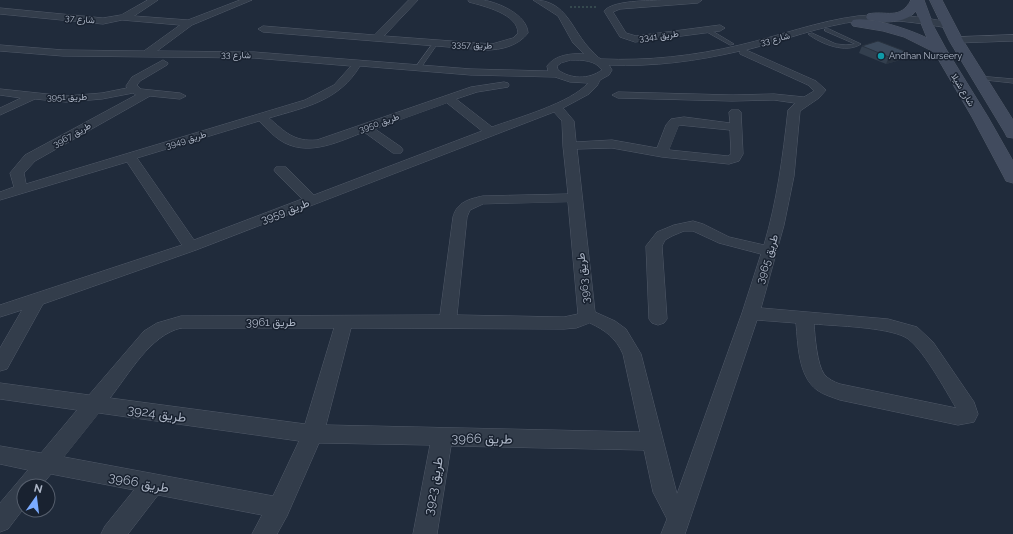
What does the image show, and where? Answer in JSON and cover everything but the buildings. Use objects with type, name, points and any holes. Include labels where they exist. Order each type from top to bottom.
[{"type":"main road","points":[[869,18],[896,17],[904,15],[910,12],[918,0]]},
{"type":"main road","name":"شارع شيلا","points":[[918,0],[939,49],[980,117],[1013,178]]},
{"type":"main road","name":"شارع شيلا","points":[[936,0],[978,78],[1013,133]]},
{"type":"main road","points":[[857,23],[884,27],[909,34],[939,49]]},
{"type":"street","name":"شارع 37","points":[[0,11],[103,21],[123,18],[154,0]]},
{"type":"street","points":[[377,38],[414,0]]},
{"type":"street","name":"طريق 3357","points":[[263,29],[478,47],[499,46],[518,39],[523,33],[523,28],[519,21],[512,14],[482,2],[472,0]]},
{"type":"street","points":[[537,0],[555,9],[567,22],[578,43],[607,70],[595,79]]},
{"type":"street","points":[[609,9],[618,6],[698,0]]},
{"type":"street","points":[[146,54],[189,23],[241,1]]},
{"type":"street","name":"طريق 3341","points":[[609,9],[608,13],[623,34],[631,38],[639,39],[720,28]]},
{"type":"street","points":[[123,18],[189,23]]},
{"type":"street","name":"شارع 33","points":[[471,72],[512,69],[579,57],[598,61],[634,64],[668,62],[762,43],[847,20],[869,18],[927,24],[952,32],[1013,38]]},
{"type":"street","name":"شارع 33","points":[[605,73],[646,71],[693,63],[738,48],[857,23],[927,24]]},
{"type":"street","points":[[561,105],[573,88],[571,84],[558,76],[551,67],[578,43]]},
{"type":"street","name":"شارع 33","points":[[0,48],[63,53],[254,55],[471,72],[558,76],[578,80],[595,79]]},
{"type":"street","name":"طريق 3965","points":[[677,525],[750,313],[769,251],[783,199],[794,110],[805,100],[819,93],[820,90],[816,85],[738,48]]},
{"type":"street","name":"طريق 3949","points":[[0,196],[309,102],[334,90],[344,83],[358,62]]},
{"type":"street","points":[[163,63],[136,79],[131,86],[133,90],[146,94],[180,96]]},
{"type":"street","name":"طريق 3959","points":[[0,311],[37,300],[191,247],[561,105],[591,88],[595,82],[595,79]]},
{"type":"street","name":"طريق 3950","points":[[261,117],[288,141],[302,145],[320,144],[482,88],[504,85]]},
{"type":"street","name":"طريق 3951","points":[[0,92],[78,99],[133,90]]},
{"type":"street","name":"طريق 3967","points":[[21,190],[18,173],[30,158],[146,94]]},
{"type":"street","points":[[618,95],[732,98],[774,97],[805,100]]},
{"type":"street","points":[[0,112],[33,96]]},
{"type":"street","points":[[449,99],[490,132]]},
{"type":"street","name":"طريق 3963","points":[[561,105],[568,128],[584,299],[587,316],[610,325],[628,344],[632,354],[664,492],[673,509],[677,525]]},
{"type":"street","points":[[542,112],[559,120],[568,128]]},
{"type":"street","points":[[569,146],[612,144],[662,153],[729,160],[734,158],[737,154],[735,112]]},
{"type":"street","points":[[662,153],[672,125],[675,122],[684,121],[736,127]]},
{"type":"street","points":[[366,128],[397,150]]},
{"type":"street","points":[[130,157],[191,247]]},
{"type":"street","points":[[281,170],[312,201]]},
{"type":"street","points":[[448,321],[460,217],[464,208],[475,201],[490,199],[575,198]]},
{"type":"street","points":[[658,320],[654,246],[663,235],[685,226],[693,226],[719,238],[769,251]]},
{"type":"street","points":[[0,364],[37,300]]},
{"type":"street","points":[[750,313],[804,317],[888,325],[911,332],[927,347],[967,408],[967,416],[958,417],[840,392],[826,386],[820,382],[813,372],[804,317]]},
{"type":"street","name":"طريق 3961","points":[[34,478],[92,404],[155,330],[166,325],[181,322],[448,321],[564,323],[578,322],[584,320],[587,316]]},
{"type":"street","points":[[264,534],[279,508],[313,434],[344,322]]},
{"type":"street","name":"طريق 3924","points":[[0,391],[313,434]]},
{"type":"street","name":"طريق 3966","points":[[313,434],[442,438],[651,441]]},
{"type":"street","name":"طريق 3923","points":[[425,534],[442,438]]},
{"type":"street","name":"طريق 3966","points":[[0,455],[279,508]]},
{"type":"street","points":[[113,534],[152,485]]},
{"type":"street","points":[[0,520],[16,500]]},
{"type":"lane","points":[[707,30],[738,48]]},
{"type":"lane","points":[[810,34],[842,48],[848,48],[859,44],[827,30]]},
{"type":"lane","points":[[418,68],[436,43]]},
{"type":"lane","points":[[978,78],[1013,81]]},
{"type":"path","points":[[555,9],[584,6],[609,9]]},
{"type":"place","name":"Andhan Nurseery","points":[[881,56]]}]
